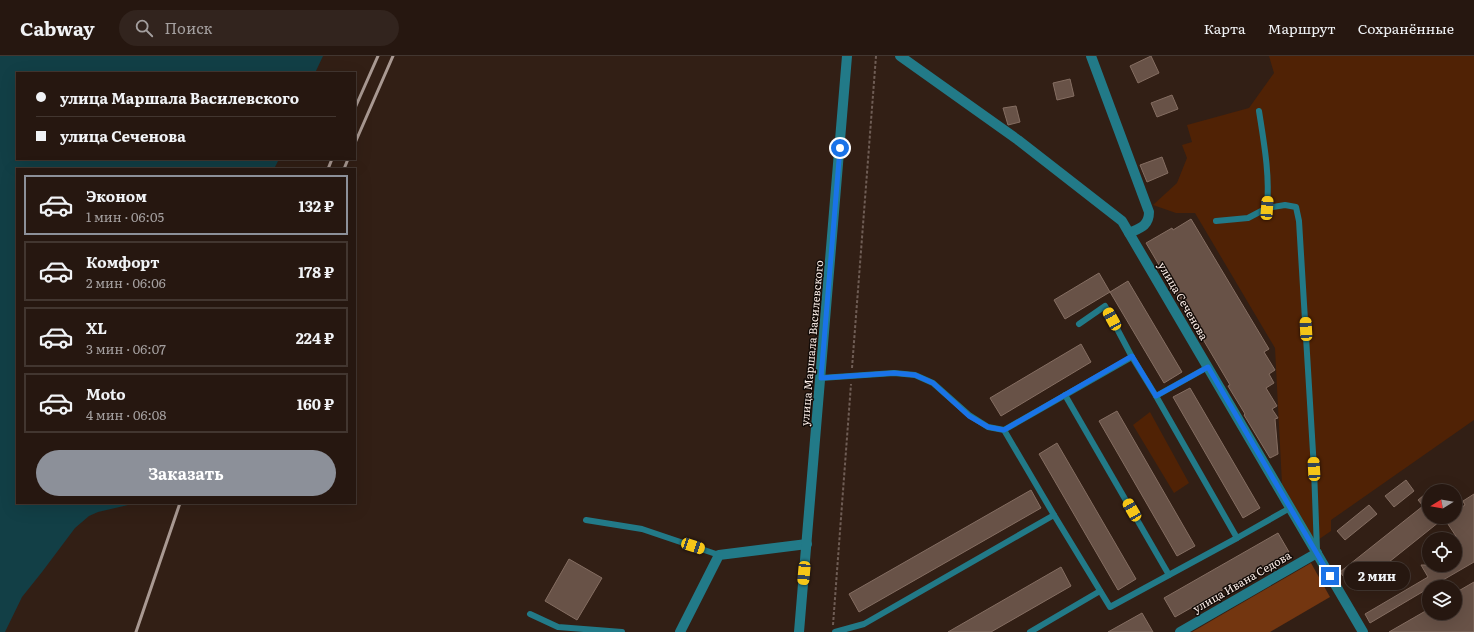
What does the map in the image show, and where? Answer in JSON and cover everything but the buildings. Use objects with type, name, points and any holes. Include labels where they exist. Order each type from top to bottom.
[{"type":"street","name":"улица Маршала Василевского","points":[[799,632],[847,56]]},
{"type":"street","name":"улица Сеченова","points":[[900,56],[1018,140],[1122,221],[1362,632]]},
{"type":"street","points":[[1091,56],[1149,212],[1149,218],[1145,225],[1129,233]]},
{"type":"street","points":[[680,632],[719,555],[807,544]]},
{"type":"street","name":"улица Ивана Седова","points":[[1180,632],[1317,553]]},
{"type":"lane","points":[[1259,111],[1267,160],[1269,189],[1267,208]]},
{"type":"lane","points":[[1216,221],[1248,218],[1267,208],[1285,205],[1296,207],[1299,221],[1314,469],[1317,553]]},
{"type":"lane","points":[[1079,324],[1105,306],[1132,356],[1237,538]]},
{"type":"lane","points":[[821,378],[894,373],[915,375],[933,383],[969,416],[988,427],[1004,430],[1132,356]]},
{"type":"lane","points":[[1156,396],[1208,367]]},
{"type":"lane","points":[[1065,394],[1169,575]]},
{"type":"lane","points":[[1004,430],[1054,516],[1110,607],[1290,508]]},
{"type":"lane","points":[[834,632],[864,624],[1054,516]]},
{"type":"lane","points":[[586,520],[642,529],[719,555]]},
{"type":"lane","points":[[1030,632],[1100,591]]},
{"type":"lane","points":[[530,614],[558,627],[622,632]]},
{"type":"path","points":[[834,632],[851,375],[876,56]]},
{"type":"shaded area","points":[[1269,56],[1474,56],[1474,420],[1331,520],[1331,531],[1315,542],[1282,484],[1275,348],[1195,213],[1176,213],[1153,205],[1177,183],[1187,158],[1182,145],[1192,142],[1187,125],[1249,108],[1274,73]]},
{"type":"shaded area","points":[[1150,412],[1189,483],[1174,493],[1133,425]]},
{"type":"shaded area","points":[[1311,563],[1330,597],[1270,632],[1192,632]]},
{"type":"water","points":[[0,56],[323,56],[315,72],[16,72],[16,160],[278,160],[274,168],[16,168],[16,504],[128,504],[98,512],[89,516],[75,528],[22,597],[5,632],[0,632]]},
{"type":"railway","points":[[356,106],[378,56]]},
{"type":"railway","points":[[356,141],[393,56]]},
{"type":"railway","points":[[328,168],[332,160]]},
{"type":"railway","points":[[344,168],[348,160]]},
{"type":"railway","points":[[136,632],[180,504]]},
{"type":"route","points":[[840,148],[821,378],[894,373],[915,375],[933,383],[969,416],[988,427],[1004,430],[1132,356],[1156,396],[1208,367],[1330,576]]}]
